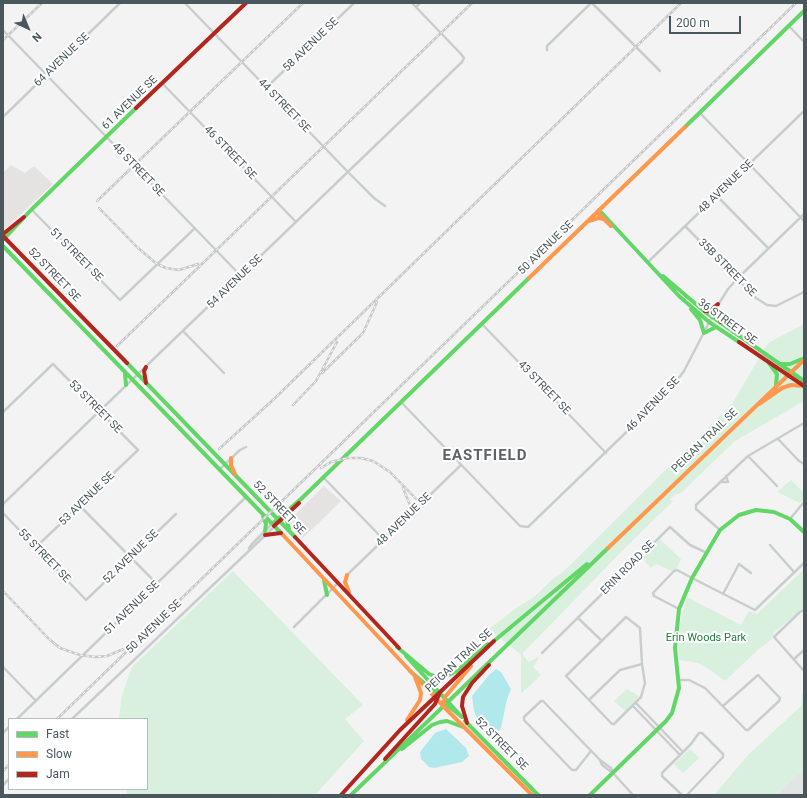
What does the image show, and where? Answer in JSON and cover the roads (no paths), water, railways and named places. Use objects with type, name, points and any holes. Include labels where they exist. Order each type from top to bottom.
[{"type":"main road","name":"61 AVENUE SE","points":[[4,237],[246,3]]},
{"type":"main road","name":"50 AVENUE SE","points":[[273,525],[804,11]]},
{"type":"main road","points":[[587,222],[598,218],[606,219],[605,204]]},
{"type":"main road","name":"36 STREET SE","points":[[598,211],[686,302],[709,322],[769,363],[804,384]]},
{"type":"main road","name":"61 AVENUE SE","points":[[4,237],[11,233],[26,215]]},
{"type":"main road","points":[[11,233],[14,247]]},
{"type":"main road","name":"52 STREET SE","points":[[4,237],[224,465],[291,532],[397,647],[438,696]]},
{"type":"main road","name":"52 STREET SE","points":[[4,248],[281,533],[415,677],[462,717],[538,795]]},
{"type":"main road","name":"36 STREET SE","points":[[648,262],[704,311],[779,364],[788,374]]},
{"type":"main road","points":[[686,302],[700,320],[704,333],[716,327]]},
{"type":"main road","points":[[704,311],[710,311],[718,304]]},
{"type":"main road","points":[[715,310],[722,324]]},
{"type":"main road","points":[[779,364],[790,364],[804,359]]},
{"type":"main road","name":"PEIGAN TRAIL SE","points":[[351,795],[445,701],[508,644],[804,359]]},
{"type":"main road","points":[[769,363],[777,374],[776,385]]},
{"type":"main road","points":[[146,367],[144,375],[147,385]]},
{"type":"main road","points":[[124,372],[127,378],[126,385]]},
{"type":"main road","points":[[754,407],[782,388],[791,385],[804,384]]},
{"type":"main road","points":[[231,458],[231,465],[236,476]]},
{"type":"main road","name":"50 AVENUE SE","points":[[279,520],[286,515],[301,499]]},
{"type":"main road","points":[[590,795],[666,721],[676,704],[679,680],[675,648],[676,625],[679,609],[705,552],[720,530],[730,520],[739,515],[756,510],[774,512],[790,519],[804,532]]},
{"type":"main road","points":[[262,514],[266,522],[265,533],[281,533]]},
{"type":"main road","points":[[286,515],[286,521],[291,532]]},
{"type":"main road","name":"PEIGAN TRAIL SE","points":[[341,795],[400,730],[438,696],[501,635],[602,553]]},
{"type":"main road","points":[[337,581],[347,575]]},
{"type":"main road","points":[[347,575],[345,582],[351,596]]},
{"type":"main road","points":[[322,576],[326,584],[326,595]]},
{"type":"main road","points":[[397,647],[429,674],[437,677],[444,676],[458,670],[501,635]]},
{"type":"main road","points":[[467,723],[462,704],[466,690],[508,644]]},
{"type":"main road","points":[[410,671],[445,701],[474,661]]},
{"type":"main road","points":[[400,730],[417,707],[420,700],[420,693],[415,677]]},
{"type":"main road","points":[[382,764],[438,696]]},
{"type":"main road","name":"52 STREET SE","points":[[445,701],[463,727],[532,795]]},
{"type":"main road","points":[[390,757],[432,725],[447,721],[463,727]]},
{"type":"street","name":"64 AVENUE SE","points":[[3,117],[120,3]]},
{"type":"street","name":"44 STREET SE","points":[[185,3],[348,172],[374,198],[386,206]]},
{"type":"street","name":"58 AVENUE SE","points":[[267,87],[354,3]]},
{"type":"street","points":[[412,3],[416,7],[420,3]]},
{"type":"street","points":[[547,50],[547,46],[591,3],[660,71]]},
{"type":"street","name":"54 AVENUE SE","points":[[3,504],[137,374],[184,332],[461,64],[464,58],[416,7]]},
{"type":"street","points":[[788,26],[804,42]]},
{"type":"street","name":"48 STREET SE","points":[[3,30],[241,276]]},
{"type":"street","name":"46 STREET SE","points":[[163,84],[296,222]]},
{"type":"street","name":"48 AVENUE SE","points":[[648,262],[804,111]]},
{"type":"street","points":[[700,113],[804,221]]},
{"type":"street","points":[[717,196],[768,248]]},
{"type":"street","name":"51 STREET SE","points":[[31,210],[120,300],[194,228]]},
{"type":"street","name":"46 AVENUE SE","points":[[461,465],[520,526],[528,527],[670,390],[684,371],[718,304],[737,279],[804,214]]},
{"type":"street","name":"35B STREET SE","points":[[685,226],[756,298],[772,306],[804,292]]},
{"type":"street","name":"43 STREET SE","points":[[482,324],[606,453]]},
{"type":"street","points":[[184,332],[224,372]]},
{"type":"street","name":"53 STREET SE","points":[[3,412],[53,364],[138,450]]},
{"type":"street","points":[[401,402],[461,465]]},
{"type":"street","points":[[720,530],[696,509],[696,505],[748,456],[804,423]]},
{"type":"street","points":[[778,439],[799,461],[804,464]]},
{"type":"street","points":[[219,470],[240,450],[246,447]]},
{"type":"street","name":"53 AVENUE SE","points":[[36,547],[138,450]]},
{"type":"street","points":[[748,456],[777,486]]},
{"type":"street","name":"48 AVENUE SE","points":[[347,575],[461,465]]},
{"type":"street","points":[[719,482],[728,482],[726,476]]},
{"type":"street","points":[[323,477],[383,539]]},
{"type":"street","name":"51 AVENUE SE","points":[[18,718],[246,497]]},
{"type":"street","points":[[790,519],[804,502]]},
{"type":"street","points":[[80,506],[157,584]]},
{"type":"street","name":"55 STREET SE","points":[[3,512],[86,600]]},
{"type":"street","name":"52 AVENUE SE","points":[[86,600],[176,514]]},
{"type":"street","name":"50 AVENUE SE","points":[[73,718],[273,525]]},
{"type":"street","name":"ERIN ROAD SE","points":[[578,618],[670,527],[673,528],[690,545],[705,552]]},
{"type":"street","points":[[770,545],[794,572]]},
{"type":"street","points":[[679,609],[654,596],[653,593],[674,571],[677,570],[756,610],[804,563]]},
{"type":"street","points":[[723,594],[739,564],[751,573]]},
{"type":"street","points":[[294,627],[333,588],[337,581]]},
{"type":"street","points":[[804,610],[774,637],[804,671]]},
{"type":"street","points":[[627,617],[640,628],[642,664],[645,683],[641,697],[635,705],[614,724],[612,724],[566,678],[566,676],[602,641],[627,617]]},
{"type":"street","points":[[542,653],[578,618],[602,641]]},
{"type":"street","points":[[794,659],[804,650]]},
{"type":"street","points":[[588,700],[620,670],[642,664]]},
{"type":"street","points":[[3,667],[36,701]]},
{"type":"street","points":[[679,680],[689,680],[713,694],[723,706],[746,730],[748,730],[780,700],[780,698],[758,675],[723,706]]},
{"type":"street","points":[[591,751],[576,770],[572,770],[524,720],[524,717],[541,701],[543,701],[600,760],[611,768],[613,773],[633,795]]},
{"type":"street","points":[[635,705],[680,755]]},
{"type":"street","points":[[658,729],[683,752]]},
{"type":"street","points":[[682,795],[662,776],[662,773],[700,733],[702,733],[723,754],[723,757],[687,795]]},
{"type":"water","points":[[496,669],[501,672],[511,689],[507,699],[501,728],[498,732],[494,732],[477,718],[474,711],[472,696],[489,675]]},
{"type":"water","points":[[446,729],[466,748],[469,756],[462,762],[434,768],[429,767],[421,759],[420,752],[435,733]]},
{"type":"railway","points":[[3,40],[42,3]]},
{"type":"railway","points":[[97,201],[303,3]]},
{"type":"railway","points":[[117,346],[472,3]]},
{"type":"railway","points":[[219,449],[274,399],[681,3]]},
{"type":"railway","points":[[58,718],[796,3]]},
{"type":"railway","points":[[99,208],[138,248],[157,264],[166,268],[179,270],[198,264]]},
{"type":"railway","points":[[322,373],[363,333],[377,302]]},
{"type":"railway","points":[[293,405],[316,381],[337,342]]},
{"type":"railway","points":[[321,468],[331,462],[347,458],[361,458],[373,461],[390,472],[423,506]]},
{"type":"railway","points":[[403,488],[410,505]]},
{"type":"railway","points":[[3,591],[49,639],[60,648],[80,655],[95,657],[107,656],[126,648]]},
{"type":"railway","points":[[3,771],[8,766]]},
{"type":"district","name":"EASTFIELD","points":[[485,456]]},
{"type":"park label","name":"Erin Woods Park","points":[[706,638]]}]
